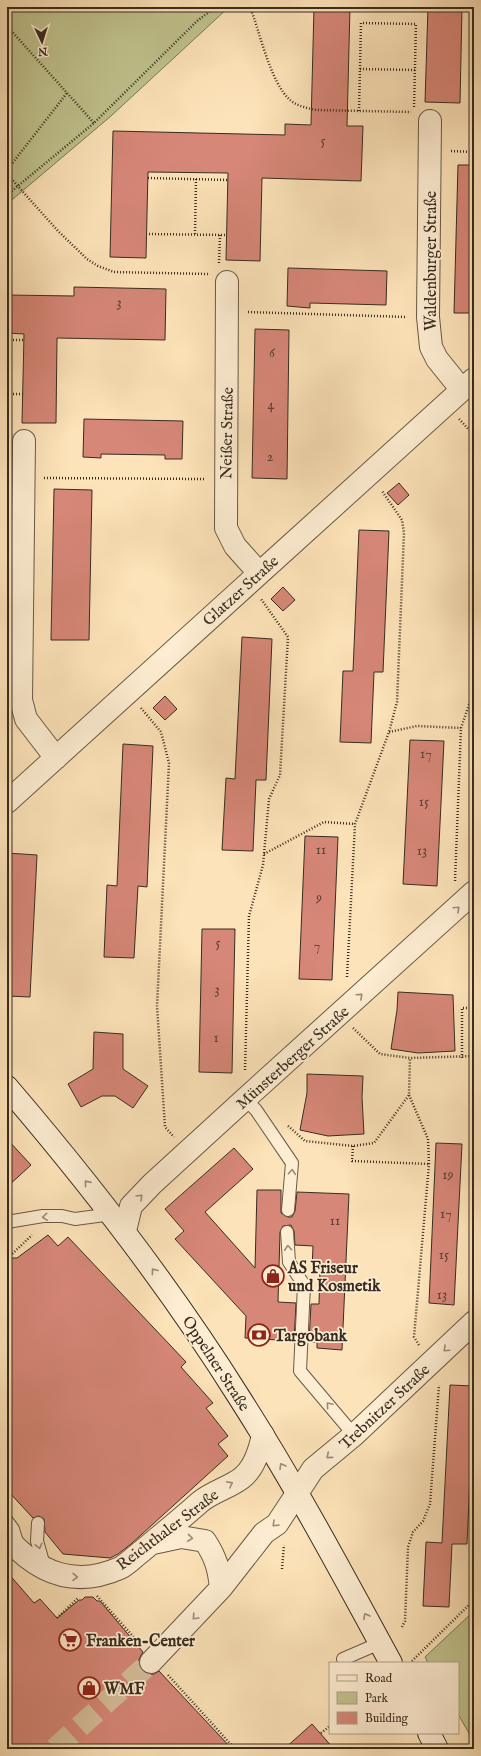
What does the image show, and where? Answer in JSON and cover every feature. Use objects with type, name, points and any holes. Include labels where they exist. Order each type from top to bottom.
[{"type":"street","name":"Waldenburger Straße","points":[[430,121],[428,317],[431,347],[437,359],[468,385]]},
{"type":"street","name":"Neißer Straße","points":[[223,278],[227,312],[226,528],[254,578]]},
{"type":"street","name":"Glatzer Straße","points":[[7,802],[468,385]]},
{"type":"street","points":[[24,441],[14,610],[21,700],[26,719],[56,758]]},
{"type":"street","name":"Münsterberger Straße","points":[[125,1231],[131,1206],[187,1152],[474,892]]},
{"type":"street","name":"Oppelner Straße","points":[[7,1087],[112,1214],[193,1326],[298,1493],[390,1662]]},
{"type":"street","name":"Trebnitzer Straße","points":[[151,1662],[221,1588],[264,1533],[277,1524],[313,1469],[354,1435],[474,1322]]},
{"type":"street","name":"Reichthaler Straße","points":[[14,1545],[45,1569],[67,1577],[91,1577],[121,1568],[208,1495],[244,1477],[259,1452],[263,1436]]},
{"type":"street","points":[[152,1543],[181,1537],[205,1541],[214,1555],[219,1571],[221,1588]]},
{"type":"street","points":[[429,1734],[437,1749]]},
{"type":"lane","points":[[245,1099],[256,1110],[292,1163],[288,1210]]},
{"type":"lane","points":[[7,1222],[43,1216],[62,1216],[75,1219],[112,1214]]},
{"type":"lane","points":[[287,1232],[289,1262],[304,1285],[300,1371],[354,1435]]},
{"type":"lane","points":[[7,1521],[13,1529],[14,1545]]},
{"type":"lane","points":[[38,1523],[37,1541],[45,1569]]},
{"type":"lane","points":[[343,1659],[380,1643]]},
{"type":"path","points":[[7,195],[94,123],[197,21],[216,7]]},
{"type":"path","points":[[250,7],[271,67],[282,89],[291,100],[303,107],[316,110],[359,111],[414,112],[416,24],[360,23],[359,111]]},
{"type":"path","points":[[7,26],[94,123]]},
{"type":"path","points":[[360,69],[415,70]]},
{"type":"path","points":[[7,170],[67,93]]},
{"type":"path","points":[[7,174],[17,187],[58,231],[87,259],[98,266],[114,272],[223,278],[220,235]]},
{"type":"path","points":[[148,178],[228,180]]},
{"type":"path","points":[[195,234],[196,179]]},
{"type":"path","points":[[146,234],[226,235]]},
{"type":"path","points":[[227,312],[428,317]]},
{"type":"path","points":[[7,340],[24,340]]},
{"type":"path","points":[[7,394],[23,394]]},
{"type":"path","points":[[369,473],[402,520],[404,533],[397,702],[389,732],[355,824],[345,1022],[380,1054],[410,1058],[462,1058],[474,1056]]},
{"type":"path","points":[[23,478],[226,479]]},
{"type":"path","points":[[245,1099],[249,916],[263,865],[269,799],[280,775],[288,637],[254,578]]},
{"type":"path","points":[[454,911],[461,728],[474,690]]},
{"type":"path","points":[[129,692],[145,714],[161,732],[169,763],[157,1006],[165,1127],[187,1152]]},
{"type":"path","points":[[389,732],[417,726],[461,728]]},
{"type":"path","points":[[264,854],[324,822],[355,824]]},
{"type":"path","points":[[462,1058],[462,1008],[474,1008]]},
{"type":"path","points":[[402,1627],[405,1621],[408,1546],[413,1532],[423,1521],[430,1504],[439,1382],[414,1337],[430,1164],[428,1139],[409,1095],[410,1058]]},
{"type":"path","points":[[283,1122],[305,1141],[353,1146],[374,1143],[409,1095]]},
{"type":"path","points":[[353,1146],[352,1162],[430,1164]]},
{"type":"path","points":[[8,1258],[37,1231]]},
{"type":"path","points":[[282,1569],[285,1539]]},
{"type":"path","points":[[412,1662],[474,1600]]},
{"type":"path","points":[[321,1733],[329,1727]]},
{"type":"green space","points":[[7,7],[229,7],[111,116],[7,204]]},
{"type":"green space","points":[[474,1611],[474,1742],[459,1716],[459,1662],[428,1662],[425,1657]]},
{"type":"building","points":[[314,7],[350,7],[347,126],[363,126],[361,181],[262,178],[260,261],[226,260],[228,173],[148,172],[146,258],[110,257],[113,131],[285,135],[285,124],[311,125]]},
{"type":"building","points":[[428,7],[462,7],[460,103],[425,102]]},
{"type":"building","points":[[458,165],[474,165],[474,313],[454,313]]},
{"type":"building","points":[[288,268],[387,271],[386,305],[310,303],[310,308],[287,306]]},
{"type":"building","points":[[74,287],[166,289],[165,340],[57,338],[56,423],[22,423],[24,334],[7,333],[7,295],[74,296]]},
{"type":"building","points":[[255,329],[289,330],[287,479],[252,478]]},
{"type":"building","points":[[84,419],[183,421],[182,459],[165,459],[165,455],[101,454],[101,458],[83,457]]},
{"type":"building","points":[[399,483],[409,495],[398,505],[387,493]]},
{"type":"building","points":[[54,489],[92,490],[89,640],[51,640]]},
{"type":"building","points":[[359,530],[389,531],[383,672],[374,672],[371,743],[340,742],[343,671],[353,671]]},
{"type":"building","points":[[283,587],[295,600],[283,611],[271,599]]},
{"type":"building","points":[[242,637],[272,639],[266,780],[256,780],[253,851],[222,850],[226,778],[235,779]]},
{"type":"building","points":[[165,696],[177,709],[165,720],[153,708]]},
{"type":"building","points":[[410,740],[444,741],[437,886],[403,884]]},
{"type":"building","points":[[123,744],[153,746],[147,887],[138,886],[134,958],[104,957],[107,885],[117,886]]},
{"type":"building","points":[[305,836],[338,837],[332,980],[299,979]]},
{"type":"building","points":[[7,853],[37,855],[30,997],[7,996]]},
{"type":"building","points":[[202,929],[235,929],[232,1073],[199,1072]]},
{"type":"building","points":[[398,992],[453,995],[455,1051],[418,1053],[391,1049],[397,1010]]},
{"type":"building","points":[[94,1032],[123,1034],[123,1069],[148,1086],[133,1108],[115,1096],[102,1096],[81,1107],[68,1084],[93,1069]]},
{"type":"building","points":[[307,1074],[363,1076],[362,1097],[364,1134],[328,1136],[300,1130],[307,1093]]},
{"type":"building","points":[[7,1139],[31,1165],[7,1187]]},
{"type":"building","points":[[436,1143],[462,1144],[454,1305],[429,1303]]},
{"type":"building","points":[[234,1148],[253,1169],[205,1212],[255,1268],[257,1190],[281,1190],[281,1213],[288,1217],[292,1217],[295,1211],[297,1192],[349,1194],[342,1350],[317,1348],[317,1342],[309,1342],[311,1304],[319,1304],[320,1270],[312,1270],[313,1246],[295,1245],[294,1231],[291,1225],[283,1226],[280,1232],[278,1302],[296,1303],[294,1341],[245,1338],[246,1316],[175,1239],[184,1231],[165,1209]]},
{"type":"building","points":[[48,1235],[58,1246],[68,1237],[186,1362],[181,1367],[213,1403],[206,1408],[228,1436],[218,1444],[228,1456],[131,1544],[110,1558],[63,1554],[45,1532],[44,1519],[39,1516],[33,1518],[7,1490],[7,1258],[17,1258]]},
{"type":"building","points":[[450,1385],[474,1386],[467,1544],[452,1544],[449,1607],[423,1606],[426,1542],[442,1543]]},
{"type":"building","name":"Franken-Center","points":[[7,1572],[34,1603],[40,1599],[57,1618],[85,1597],[93,1597],[97,1601],[100,1601],[143,1652],[139,1659],[139,1666],[142,1671],[148,1674],[154,1674],[159,1671],[232,1749],[7,1749]]},
{"type":"building","points":[[312,1724],[334,1749],[284,1749]]},
{"type":"tunnel","points":[[55,1749],[151,1662]]},
{"type":"place","name":"AS Friseur und Kosmetik","points":[[273,1276]]},
{"type":"place","name":"Targobank","points":[[259,1335]]},
{"type":"place","name":"Franken-Center","points":[[70,1640]]},
{"type":"place","name":"WMF","points":[[89,1688]]}]
